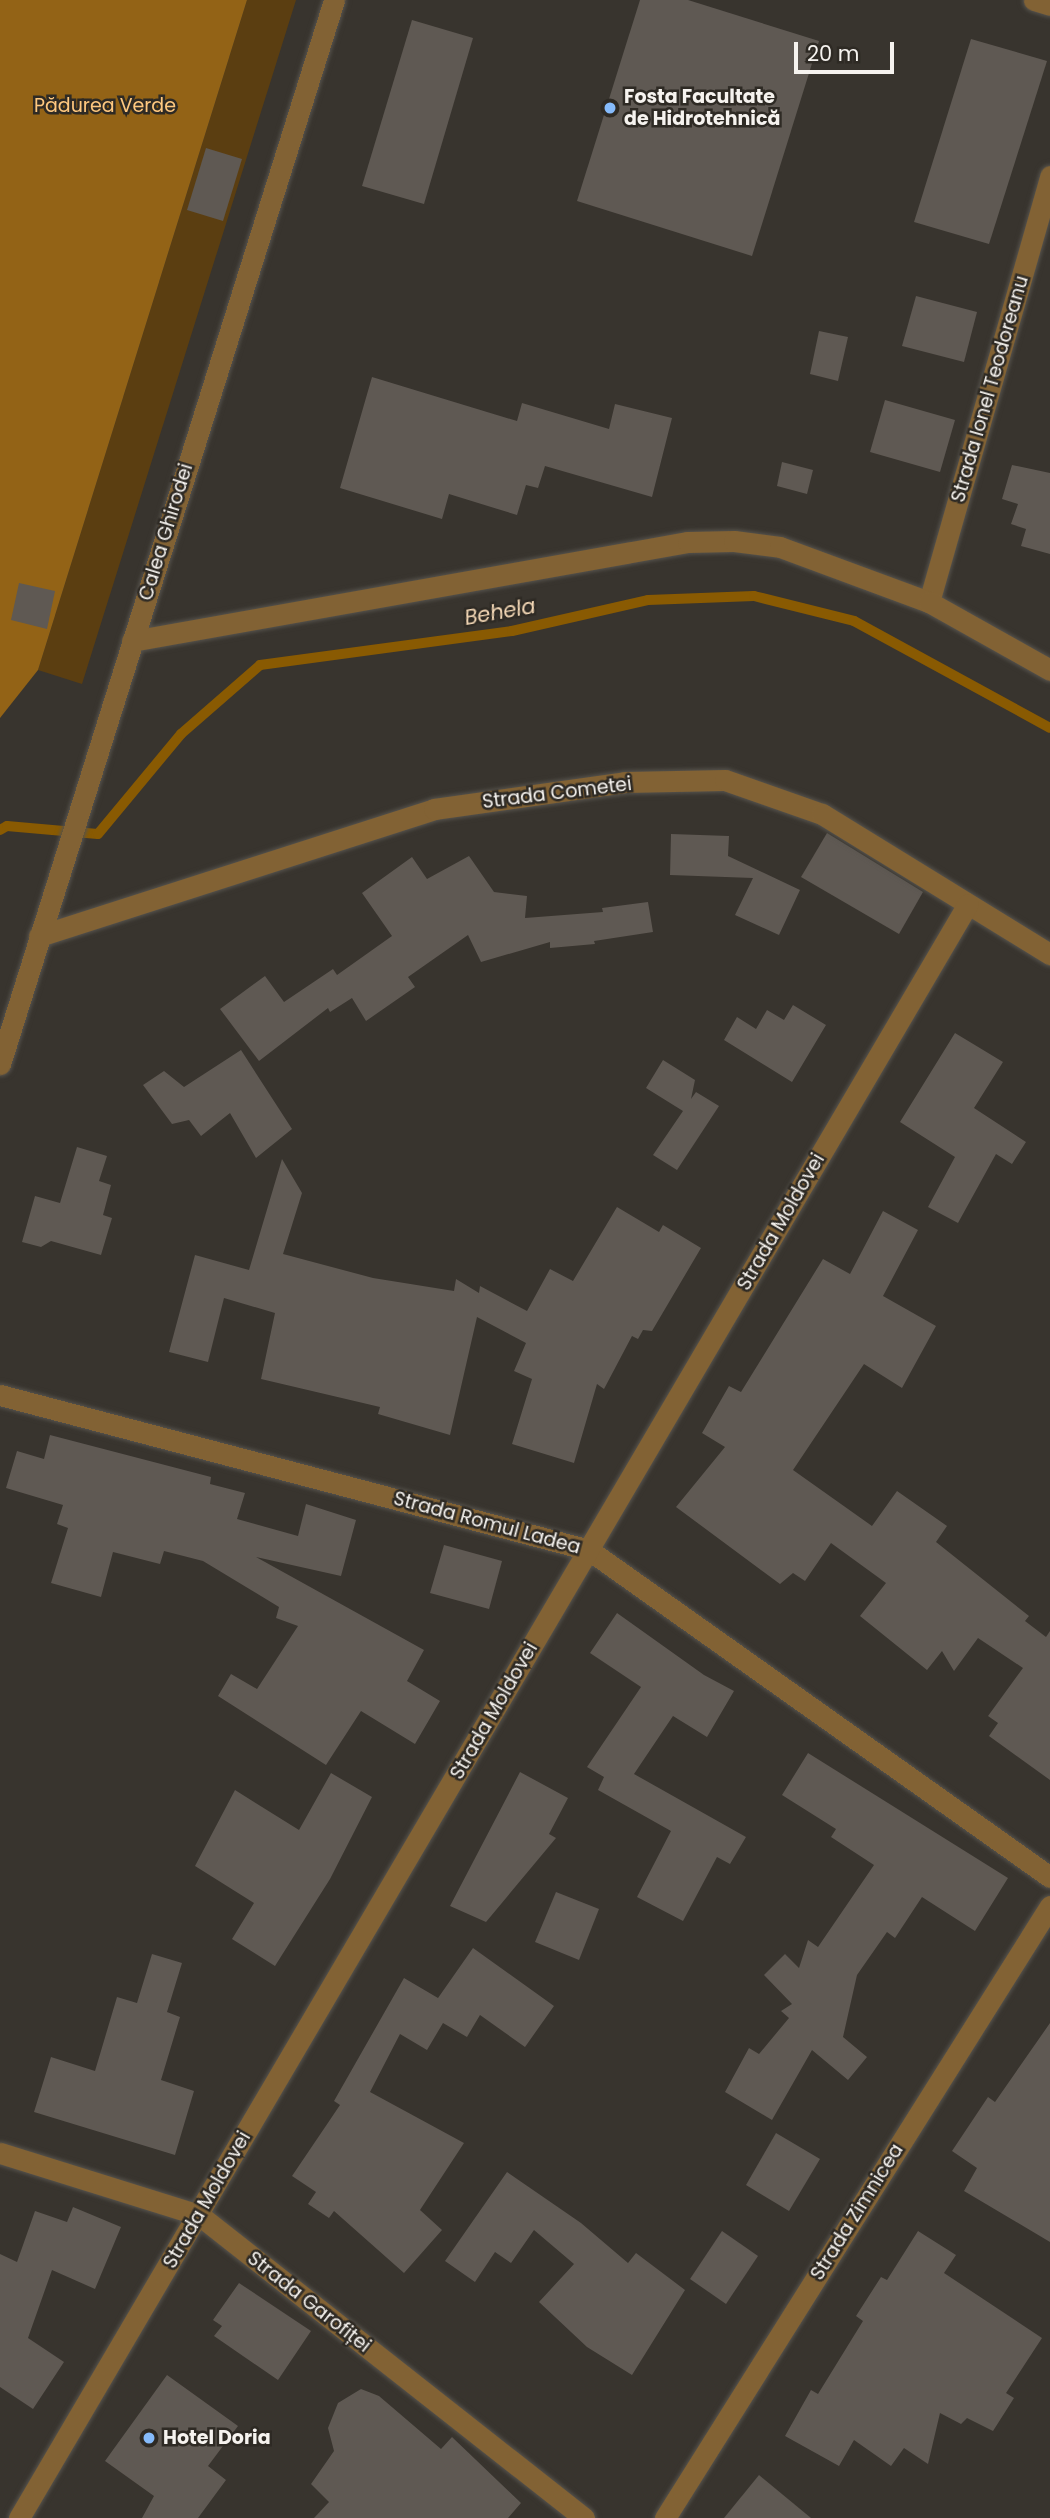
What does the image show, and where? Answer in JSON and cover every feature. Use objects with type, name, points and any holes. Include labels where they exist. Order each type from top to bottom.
[{"type":"street","name":"Calea Ghirodei","points":[[0,1064],[334,0]]},
{"type":"street","points":[[1034,0],[1050,5]]},
{"type":"street","name":"Strada Ionel Teodoreanu","points":[[929,602],[1050,176]]},
{"type":"street","points":[[132,640],[688,542],[734,541],[780,547],[929,602],[1050,670]]},
{"type":"street","name":"Strada Cometei","points":[[39,936],[434,809],[625,782],[725,780],[821,814],[1050,954]]},
{"type":"street","name":"Strada Moldovei","points":[[19,2518],[968,904]]},
{"type":"street","name":"Strada Romul Ladea","points":[[0,1395],[589,1550],[1050,1877]]},
{"type":"street","name":"Strada Zimnicea","points":[[665,2518],[1050,1906]]},
{"type":"street","name":"Strada Garofiței","points":[[0,2153],[199,2215],[584,2518]]},
{"type":"shaded area","points":[[247,0],[296,0],[82,684],[38,670]]},
{"type":"green space","name":"Pădurea Verde","points":[[0,0],[247,0],[38,670],[0,718]]},
{"type":"building","points":[[640,0],[688,0],[819,41],[752,256],[577,201]]},
{"type":"building","points":[[412,20],[473,38],[424,204],[362,186]]},
{"type":"building","points":[[971,39],[1047,61],[989,244],[914,222]]},
{"type":"building","points":[[206,148],[242,159],[223,221],[187,210]]},
{"type":"building","points":[[916,296],[977,312],[964,362],[902,346]]},
{"type":"building","points":[[819,331],[848,337],[838,381],[810,374]]},
{"type":"building","points":[[372,377],[517,421],[522,403],[609,429],[615,404],[672,418],[652,497],[545,466],[538,488],[526,485],[517,515],[449,494],[442,519],[340,488]]},
{"type":"building","points":[[885,400],[955,420],[940,472],[870,452]]},
{"type":"building","points":[[782,462],[813,470],[807,494],[777,486]]},
{"type":"building","points":[[1012,465],[1050,473],[1050,554],[1021,546],[1026,529],[1011,524],[1018,504],[1002,499]]},
{"type":"building","points":[[19,583],[55,591],[47,629],[11,620]]},
{"type":"building","points":[[827,833],[923,892],[899,934],[801,877]]},
{"type":"building","points":[[671,834],[729,836],[728,856],[800,890],[779,935],[735,915],[753,878],[670,875]]},
{"type":"building","points":[[469,856],[494,892],[527,896],[525,918],[603,912],[602,908],[648,902],[653,932],[594,941],[595,944],[550,948],[550,942],[481,962],[468,935],[408,977],[415,987],[366,1021],[352,998],[330,1012],[328,1008],[259,1061],[220,1009],[265,976],[284,1002],[333,969],[337,975],[392,936],[362,893],[412,857],[427,879]]},
{"type":"building","points":[[793,1005],[826,1025],[792,1082],[724,1040],[737,1017],[756,1029],[767,1010],[784,1020]]},
{"type":"building","points":[[955,1033],[1003,1062],[974,1108],[1026,1142],[1012,1164],[996,1154],[958,1223],[928,1207],[955,1157],[900,1122]]},
{"type":"building","points":[[241,1050],[292,1129],[256,1158],[230,1113],[201,1136],[189,1120],[172,1124],[143,1085],[164,1071],[184,1087]]},
{"type":"building","points":[[663,1060],[695,1080],[691,1099],[696,1092],[719,1106],[677,1170],[653,1155],[683,1111],[646,1088]]},
{"type":"building","points":[[77,1147],[107,1156],[99,1181],[111,1185],[103,1215],[112,1218],[101,1255],[51,1241],[41,1247],[22,1242],[35,1196],[60,1203]]},
{"type":"building","points":[[282,1159],[302,1193],[283,1254],[373,1278],[454,1291],[456,1279],[479,1293],[480,1286],[527,1311],[550,1269],[573,1281],[617,1207],[659,1232],[663,1225],[701,1248],[652,1331],[643,1330],[638,1339],[632,1336],[604,1389],[597,1384],[574,1463],[512,1444],[532,1379],[514,1371],[526,1343],[477,1317],[450,1435],[378,1414],[380,1407],[261,1379],[275,1313],[224,1298],[208,1362],[169,1352],[195,1255],[249,1270]]},
{"type":"building","points":[[883,1211],[918,1230],[883,1296],[936,1326],[902,1388],[864,1364],[793,1470],[872,1526],[897,1491],[947,1526],[936,1542],[1029,1616],[1025,1621],[1046,1637],[1050,1631],[1050,1780],[989,1736],[998,1723],[988,1716],[1023,1668],[978,1638],[954,1671],[942,1651],[927,1670],[860,1616],[886,1583],[831,1543],[805,1581],[793,1573],[780,1584],[676,1507],[725,1447],[702,1433],[729,1386],[741,1392],[823,1259],[850,1274]]},
{"type":"building","points":[[50,1435],[211,1477],[210,1484],[245,1493],[237,1519],[298,1536],[306,1504],[356,1520],[341,1576],[256,1557],[424,1650],[407,1681],[440,1701],[415,1744],[361,1711],[326,1765],[218,1696],[231,1674],[257,1689],[298,1626],[276,1618],[279,1607],[203,1561],[164,1551],[160,1564],[113,1552],[101,1597],[51,1583],[68,1528],[57,1524],[63,1505],[6,1488],[17,1451],[44,1459]]},
{"type":"building","points":[[444,1545],[502,1561],[489,1609],[430,1593]]},
{"type":"building","points":[[617,1613],[704,1675],[734,1691],[707,1737],[673,1716],[634,1774],[746,1837],[730,1864],[717,1857],[683,1921],[637,1897],[671,1831],[598,1790],[604,1777],[587,1767],[641,1687],[590,1653]]},
{"type":"building","points":[[808,1753],[1008,1878],[975,1931],[922,1897],[895,1938],[887,1932],[857,1975],[843,2037],[867,2057],[848,2080],[812,2050],[772,2120],[725,2092],[749,2048],[759,2054],[789,2018],[781,2011],[792,2004],[764,1975],[785,1954],[799,1968],[808,1940],[818,1947],[874,1865],[831,1837],[836,1829],[782,1795]]},
{"type":"building","points":[[520,1772],[568,1798],[549,1834],[556,1838],[486,1922],[450,1906]]},
{"type":"building","points":[[331,1773],[372,1797],[330,1879],[275,1966],[232,1939],[254,1903],[195,1866],[235,1790],[299,1830]]},
{"type":"building","points":[[556,1892],[599,1909],[579,1960],[535,1942]]},
{"type":"building","points":[[473,1948],[554,2006],[525,2047],[480,2015],[467,2037],[443,2023],[427,2050],[400,2034],[370,2092],[464,2143],[420,2210],[442,2230],[404,2273],[334,2211],[329,2218],[308,2204],[316,2192],[292,2176],[340,2105],[334,2101],[404,1978],[438,1998]]},
{"type":"building","points":[[152,1954],[182,1963],[167,2012],[180,2017],[161,2080],[194,2091],[175,2155],[34,2112],[51,2057],[95,2071],[117,1997],[137,2003]]},
{"type":"building","points":[[1050,2023],[1050,2242],[964,2191],[977,2168],[952,2151],[988,2097],[995,2102]]},
{"type":"building","points":[[776,2133],[820,2159],[789,2211],[746,2185]]},
{"type":"building","points":[[507,2172],[581,2223],[628,2263],[636,2253],[685,2290],[632,2375],[587,2347],[539,2302],[574,2264],[534,2230],[511,2263],[495,2252],[475,2282],[445,2261]]},
{"type":"building","points":[[73,2207],[121,2227],[95,2289],[52,2270],[28,2338],[64,2362],[33,2409],[0,2387],[0,2254],[17,2262],[35,2211],[67,2222]]},
{"type":"building","points":[[722,2231],[758,2256],[726,2304],[690,2279]]},
{"type":"building","points":[[918,2231],[956,2255],[944,2273],[1042,2338],[1006,2393],[1014,2398],[993,2431],[967,2418],[961,2424],[940,2413],[928,2464],[904,2448],[891,2466],[854,2440],[839,2466],[785,2436],[811,2390],[818,2394],[863,2321],[856,2316],[881,2277],[887,2280]]},
{"type":"building","points":[[239,2283],[311,2331],[278,2380],[214,2336],[222,2326],[213,2320]]},
{"type":"building","points":[[167,2375],[238,2426],[208,2466],[226,2480],[198,2518],[142,2518],[154,2496],[105,2461]]},
{"type":"building","points":[[361,2389],[379,2396],[441,2449],[452,2437],[521,2503],[508,2518],[314,2518],[329,2502],[311,2484],[334,2451],[328,2428],[338,2403]]},
{"type":"building","points":[[759,2475],[811,2518],[724,2518]]},
{"type":"waterway","name":"Behela","points":[[0,830],[7,826],[98,834],[181,734],[260,665],[512,631],[648,600],[754,596],[854,621],[1050,728]]},
{"type":"place","name":"Fosta Facultate de Hidrotehnică","points":[[610,108]]},
{"type":"place","name":"Hotel Doria","points":[[149,2438]]}]
